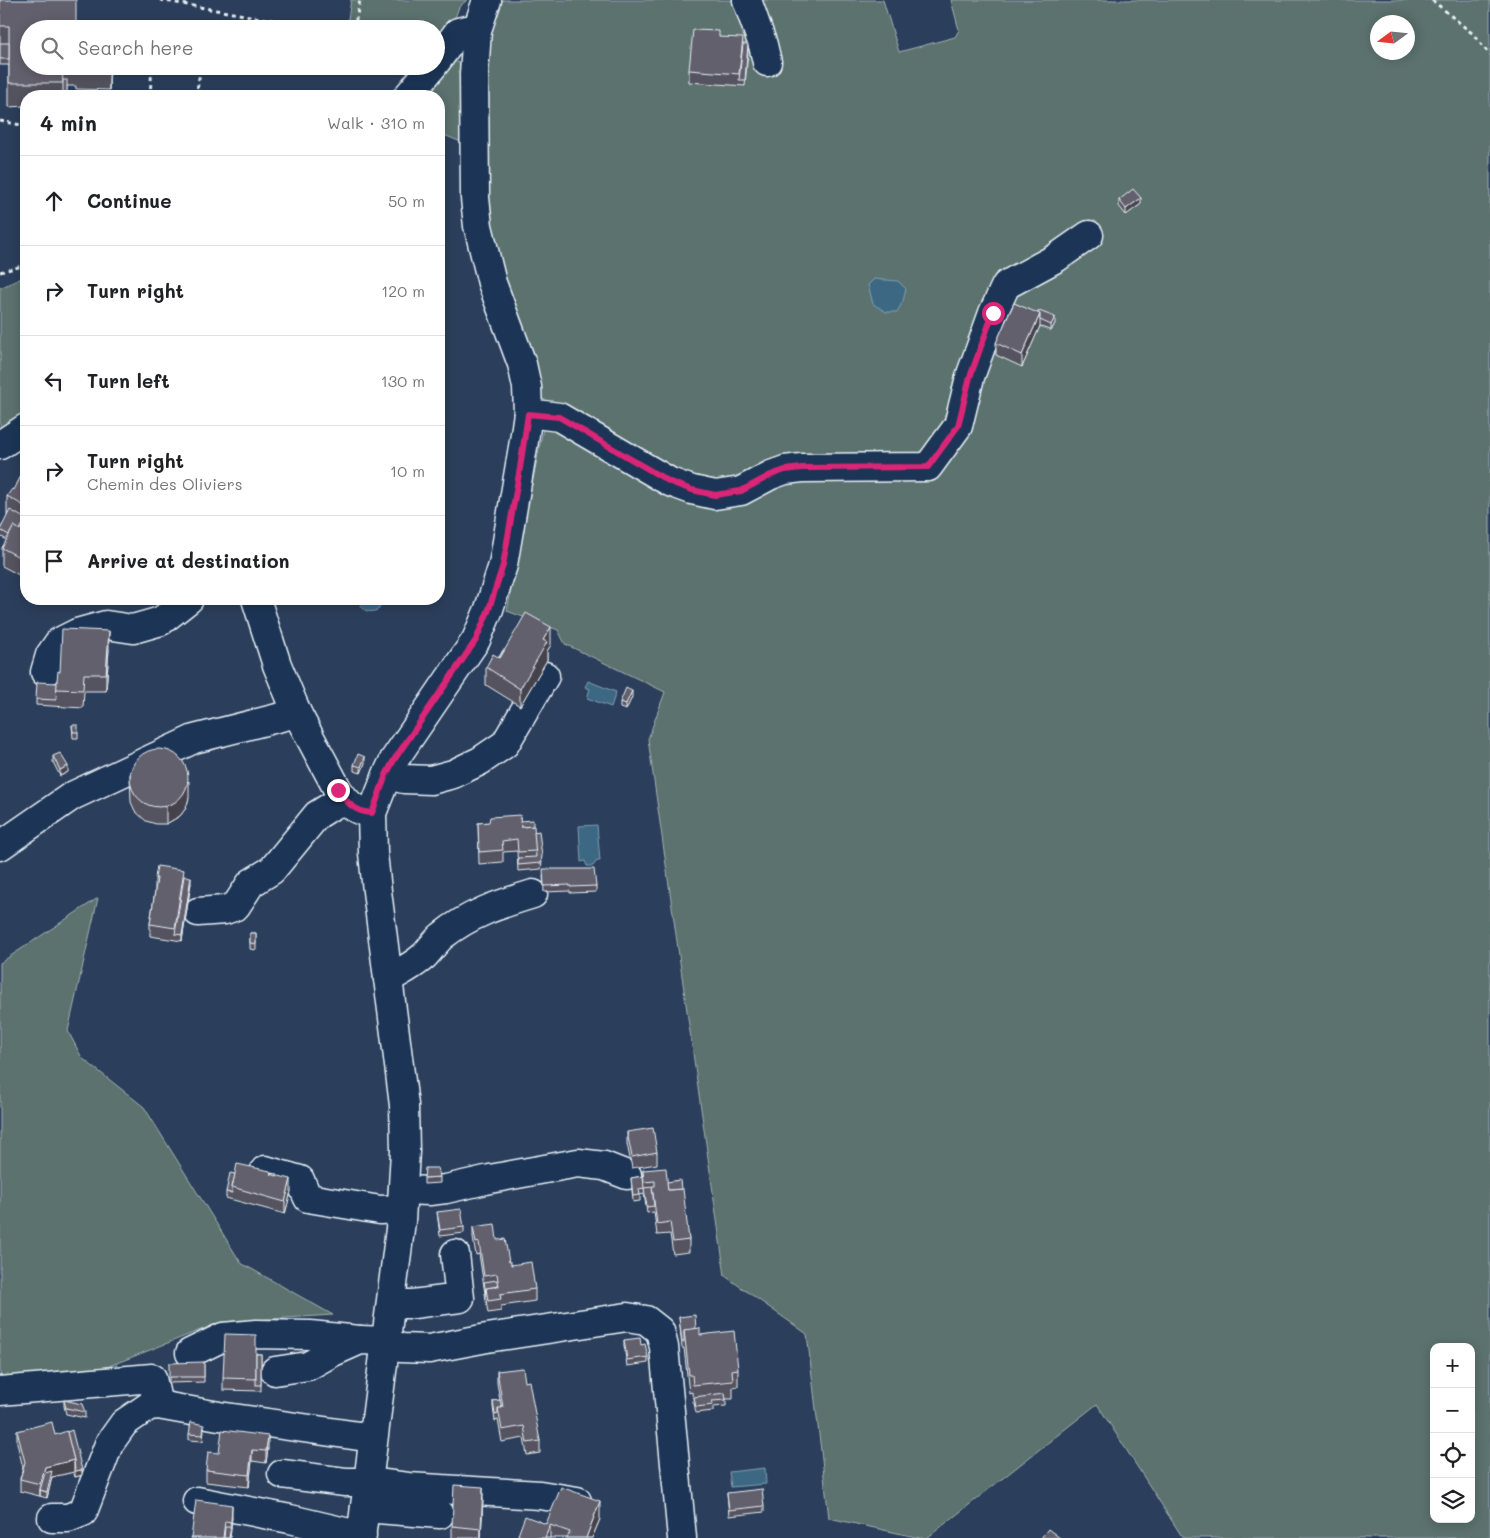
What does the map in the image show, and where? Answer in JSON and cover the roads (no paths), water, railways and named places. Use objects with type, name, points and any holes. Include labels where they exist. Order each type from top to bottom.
[{"type":"street","points":[[196,1501],[290,1519],[362,1537],[373,1438],[373,1341],[391,1304],[402,1200],[405,1150],[404,1105],[373,853],[372,813],[386,775],[394,760],[476,640],[489,609],[503,565],[528,414],[527,387],[522,364],[492,283],[478,226],[475,198],[473,160],[474,74],[477,30],[487,0]]},
{"type":"street","points":[[747,0],[767,62]]},
{"type":"street","points":[[445,50],[458,32],[477,30]]},
{"type":"street","points":[[413,90],[426,75]]},
{"type":"street","points":[[528,414],[559,417],[670,482],[692,490],[715,495],[741,491],[771,475],[785,470],[802,468],[928,467],[958,426],[970,377],[993,313],[1006,285],[1056,258],[1089,235]]},
{"type":"street","points":[[0,445],[20,432]]},
{"type":"street","points":[[46,672],[50,655],[59,642],[77,633],[106,625],[133,629],[161,621],[181,605]]},
{"type":"street","points":[[257,605],[277,664],[297,713],[338,790],[354,809],[372,813]]},
{"type":"street","points":[[386,775],[404,779],[431,780],[453,774],[480,761],[505,744],[545,676]]},
{"type":"street","points":[[0,846],[72,796],[194,739],[297,713]]},
{"type":"street","points":[[198,912],[225,910],[236,906],[250,883],[272,870],[317,815],[333,805],[346,800]]},
{"type":"street","points":[[388,979],[423,957],[442,937],[472,916],[495,906],[533,894]]},
{"type":"street","points":[[265,1170],[300,1180],[308,1198],[380,1210],[429,1191],[578,1164],[604,1166],[627,1175]]},
{"type":"street","points":[[391,1304],[413,1304],[460,1298],[455,1254]]},
{"type":"street","points":[[190,1353],[223,1337],[310,1335],[373,1341],[401,1348],[429,1349],[627,1317],[646,1320],[660,1331],[664,1347],[682,1538]]},
{"type":"street","points":[[275,1371],[308,1366],[333,1352],[373,1341]]},
{"type":"street","points":[[0,1391],[152,1378],[158,1405]]},
{"type":"street","points":[[52,1518],[68,1518],[84,1512],[109,1444],[124,1423],[149,1406],[158,1405],[373,1438]]},
{"type":"street","points":[[282,1474],[345,1482],[366,1495],[440,1514]]},
{"type":"street","points":[[366,1495],[408,1487],[540,1495],[578,1501]]},
{"type":"water","points":[[874,279],[898,281],[906,289],[903,301],[897,312],[886,312],[873,304],[868,285]]},
{"type":"water","points":[[380,605],[379,609],[372,612],[363,609],[361,606]]},
{"type":"water","points":[[588,681],[616,692],[611,707],[587,698],[590,689],[585,687]]},
{"type":"water","points":[[597,825],[600,861],[597,861],[593,866],[587,866],[585,861],[581,862],[579,826]]},
{"type":"water","points":[[765,1468],[766,1484],[731,1487],[729,1472]]}]
